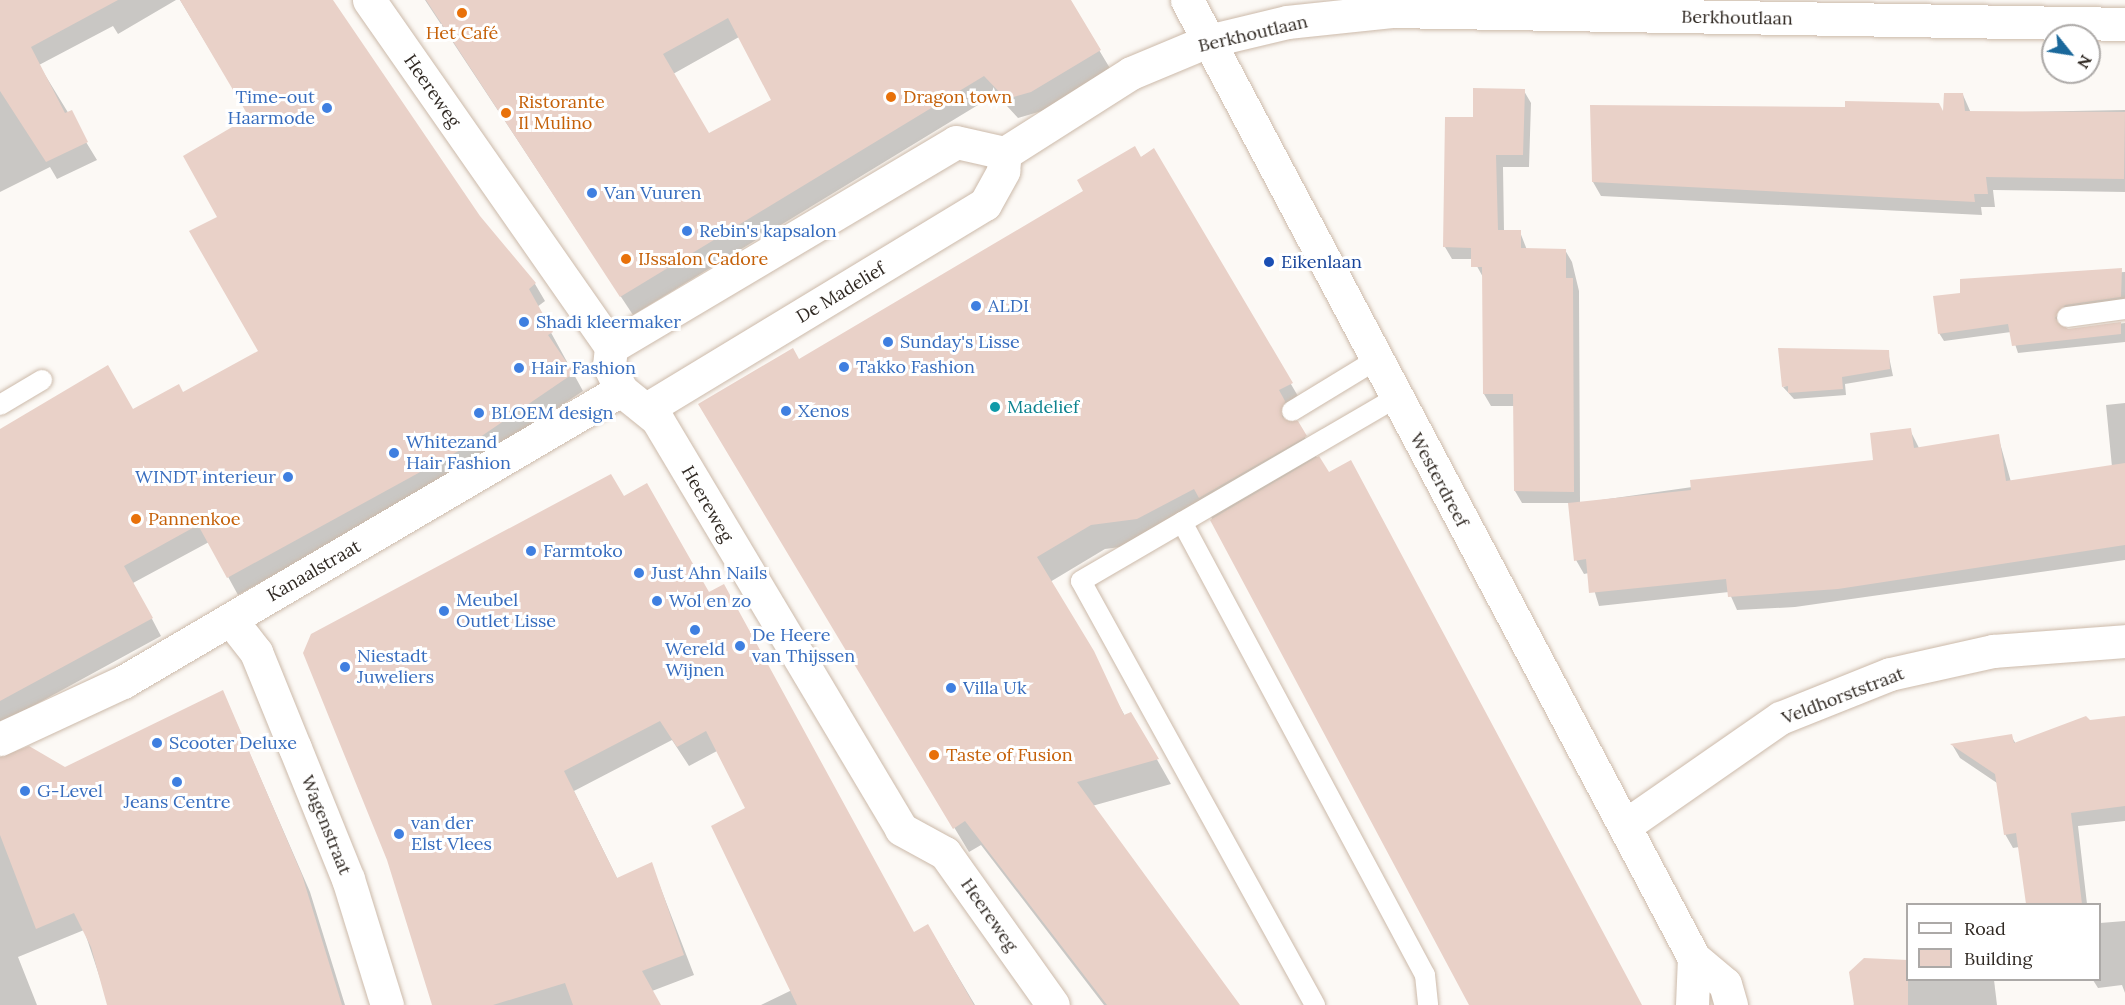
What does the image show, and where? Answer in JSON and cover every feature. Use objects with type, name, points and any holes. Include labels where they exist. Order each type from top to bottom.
[{"type":"street","name":"Heereweg","points":[[369,0],[611,347],[609,365],[635,399],[901,829],[945,853],[1053,1005]]},
{"type":"street","name":"Westerdreef","points":[[1187,0],[1395,398],[1626,825],[1694,958],[1725,984],[1731,1005]]},
{"type":"street","name":"Berkhoutlaan","points":[[1005,153],[1131,73],[1208,41],[1287,22],[1391,6],[2037,12],[2125,24]]},
{"type":"street","points":[[611,347],[956,142],[1005,153]]},
{"type":"street","name":"De Madelief","points":[[635,399],[985,204],[1003,171],[1005,153]]},
{"type":"street","name":"Kanaalstraat","points":[[0,739],[123,682],[231,620],[635,399]]},
{"type":"street","name":"Wagenstraat","points":[[231,620],[256,652],[295,748],[348,879],[387,1005]]},
{"type":"street","name":"Veldhorststraat","points":[[1626,825],[1780,718],[1890,674],[1993,651],[2125,641]]},
{"type":"street","name":"Westerdreef","points":[[1692,1005],[1694,958]]},
{"type":"lane","points":[[2067,317],[2125,309]]},
{"type":"lane","points":[[1292,411],[1376,360]]},
{"type":"lane","points":[[0,405],[42,380]]},
{"type":"lane","points":[[1315,1005],[1081,581],[1395,398]]},
{"type":"lane","points":[[1182,522],[1425,975],[1428,1005]]},
{"type":"building","points":[[0,0],[118,0],[31,47],[65,113],[72,110],[88,142],[46,162],[0,91]]},
{"type":"building","points":[[180,0],[333,0],[480,216],[536,283],[529,289],[553,332],[548,335],[574,373],[464,448],[227,578],[198,525],[124,566],[153,618],[0,701],[0,429],[108,365],[133,409],[179,384],[183,392],[258,351],[189,231],[217,217],[183,156],[249,117]]},
{"type":"building","points":[[426,0],[1071,0],[1101,50],[1031,92],[1006,99],[984,76],[620,297]],"holes":[[[728,18],[771,100],[709,133],[663,54]]]},
{"type":"building","points":[[1473,88],[1525,89],[1523,155],[1496,155],[1498,230],[1521,230],[1521,248],[1566,249],[1566,278],[1573,278],[1574,492],[1514,491],[1513,394],[1483,394],[1482,267],[1471,267],[1471,248],[1443,247],[1445,117],[1473,117]]},
{"type":"building","points":[[1944,93],[1963,93],[1965,111],[2125,112],[2124,179],[1986,177],[1988,194],[1974,194],[1975,202],[1592,182],[1590,105],[1845,107],[1845,101],[1939,103],[1943,111]]},
{"type":"building","name":"Madelief","points":[[1135,146],[1141,157],[1154,148],[1293,383],[1279,390],[1285,401],[1282,417],[1298,421],[1307,436],[1199,498],[1194,489],[1137,519],[1091,525],[1037,557],[1094,651],[1124,715],[1131,712],[1159,759],[1077,782],[1240,1005],[1107,1005],[965,821],[953,829],[698,404],[793,348],[799,359],[1083,191],[1077,180]]},
{"type":"building","points":[[2122,268],[2121,297],[2065,305],[2055,318],[2068,329],[2121,322],[2121,334],[2012,346],[2008,324],[1938,334],[1933,296],[1960,293],[1960,279]]},
{"type":"building","points":[[1778,348],[1889,350],[1890,369],[1842,377],[1843,389],[1788,393],[1788,386],[1782,387]]},
{"type":"building","points":[[1911,428],[1914,448],[1999,434],[2006,481],[2125,463],[2125,545],[1838,589],[1728,597],[1726,579],[1589,593],[1586,559],[1574,561],[1568,503],[1691,490],[1690,480],[1873,460],[1870,433]]},
{"type":"building","points":[[1319,456],[1329,472],[1351,460],[1642,1005],[1469,1005],[1210,520]]},
{"type":"building","points":[[611,474],[624,496],[647,483],[709,592],[724,584],[914,932],[928,924],[974,1005],[797,1005],[711,826],[745,808],[706,731],[677,747],[660,721],[564,771],[617,878],[652,862],[684,955],[642,971],[661,1005],[573,1005],[565,983],[493,1005],[432,1005],[387,860],[303,653],[311,634]]},
{"type":"building","points":[[223,690],[302,875],[342,1005],[107,1005],[91,947],[74,913],[36,929],[0,835],[0,757],[29,746],[65,767]]},
{"type":"building","points":[[2086,716],[2090,720],[2125,716],[2125,806],[2071,813],[2082,903],[2026,903],[2016,833],[2004,835],[1995,774],[1950,744],[2012,734],[2014,743]]},
{"type":"building","points":[[1864,958],[1906,960],[1908,1005],[1854,1005],[1849,972]]},
{"type":"place","name":"Het Café","points":[[462,13]]},
{"type":"place","name":"Dragon town","points":[[891,97]]},
{"type":"place","name":"Time-out Haarmode","points":[[327,108]]},
{"type":"place","name":"Ristorante Il Mulino","points":[[506,113]]},
{"type":"place","name":"Van Vuuren","points":[[592,193]]},
{"type":"place","name":"Rebin's kapsalon","points":[[687,231]]},
{"type":"place","name":"IJssalon Cadore","points":[[626,259]]},
{"type":"place","name":"Eikenlaan","points":[[1269,262]]},
{"type":"place","name":"ALDI","points":[[976,306]]},
{"type":"place","name":"Shadi kleermaker","points":[[524,322]]},
{"type":"place","name":"Sunday's Lisse","points":[[888,342]]},
{"type":"place","name":"Takko Fashion","points":[[844,367]]},
{"type":"place","name":"Hair Fashion","points":[[519,368]]},
{"type":"place","name":"Madelief","points":[[995,407]]},
{"type":"place","name":"Xenos","points":[[786,411]]},
{"type":"place","name":"BLOEM design","points":[[479,413]]},
{"type":"place","name":"Whitezand Hair Fashion","points":[[394,453]]},
{"type":"place","name":"WINDT interieur","points":[[288,477]]},
{"type":"place","name":"Pannenkoe","points":[[136,519]]},
{"type":"place","name":"Farmtoko","points":[[531,551]]},
{"type":"place","name":"Just Ahn Nails","points":[[639,573]]},
{"type":"place","name":"Wol en zo","points":[[657,601]]},
{"type":"place","name":"Meubel Outlet Lisse","points":[[444,611]]},
{"type":"place","name":"Wereld Wijnen","points":[[695,630]]},
{"type":"place","name":"De Heere van Thijssen","points":[[740,646]]},
{"type":"place","name":"Niestadt Juweliers","points":[[345,667]]},
{"type":"place","name":"Villa Uk","points":[[951,688]]},
{"type":"place","name":"Scooter Deluxe","points":[[157,743]]},
{"type":"place","name":"Taste of Fusion","points":[[934,755]]},
{"type":"place","name":"Jeans Centre","points":[[177,782]]},
{"type":"place","name":"G-Level","points":[[25,791]]},
{"type":"place","name":"van der Elst Vlees","points":[[399,834]]}]
